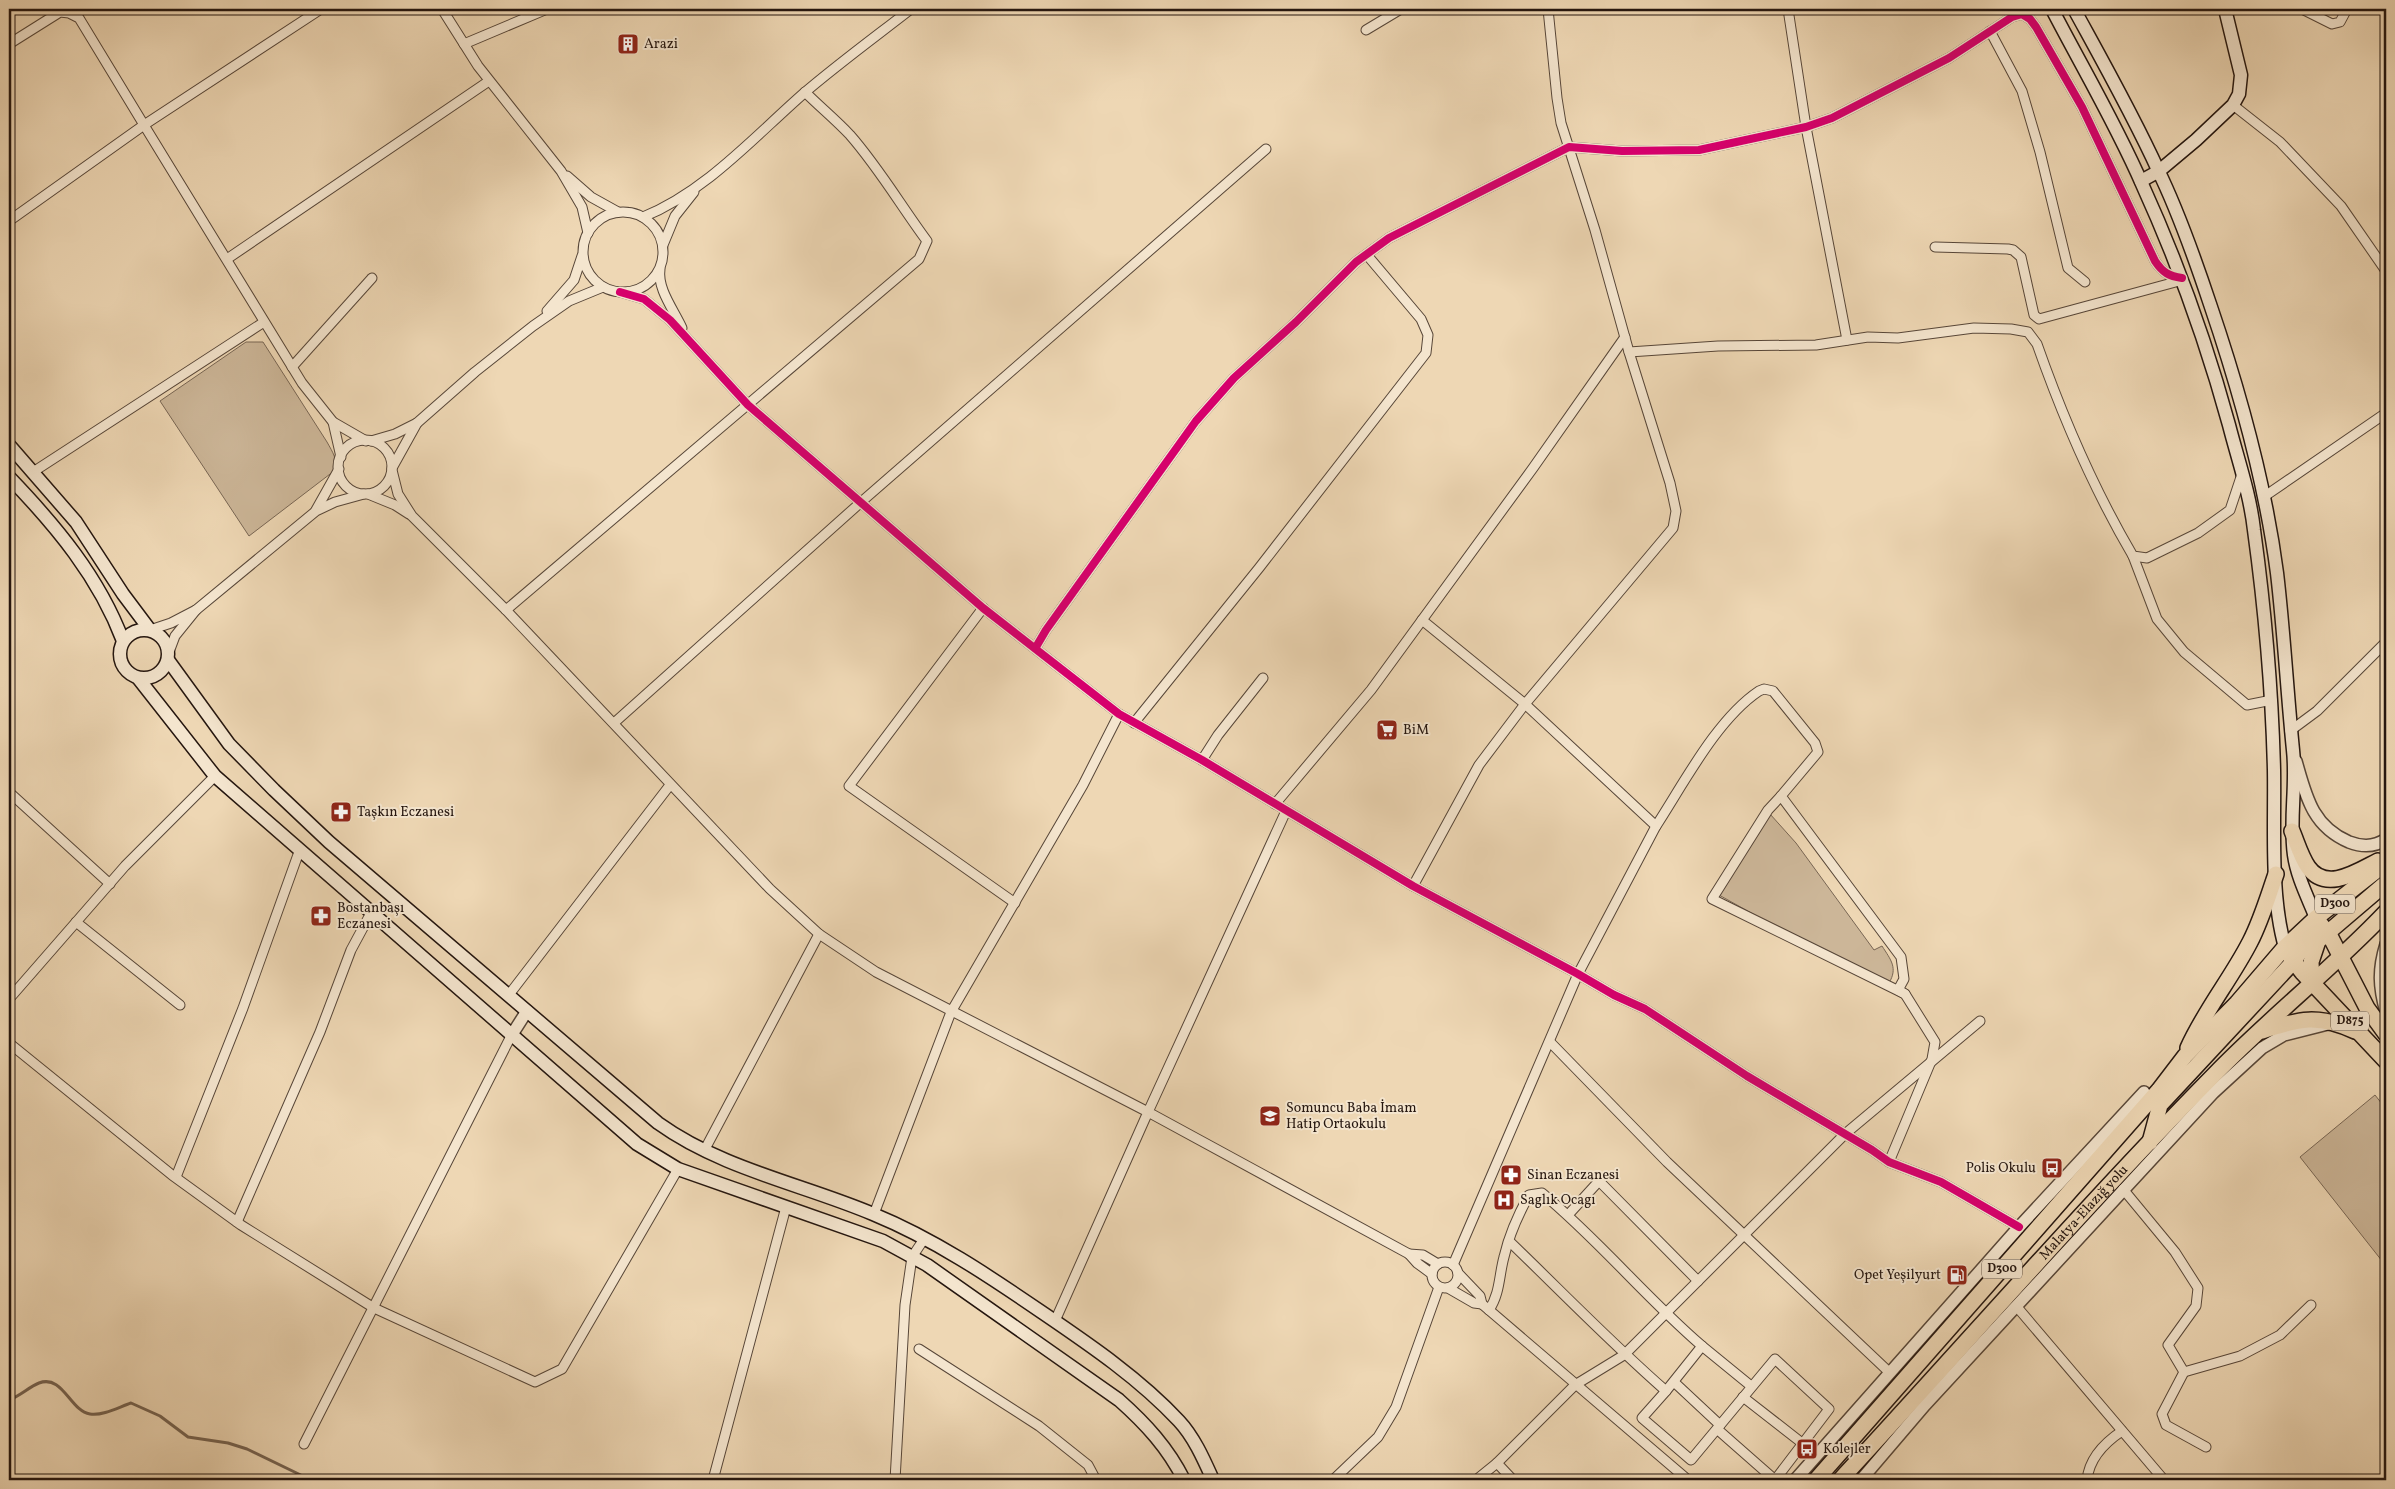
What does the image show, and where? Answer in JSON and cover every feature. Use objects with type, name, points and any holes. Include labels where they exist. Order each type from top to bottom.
[{"type":"highway","points":[[2292,831],[2308,868],[2322,879],[2343,879],[2386,857]]},
{"type":"highway","name":"D300","points":[[2285,947],[2316,918],[2386,863]]},
{"type":"highway","points":[[2144,1092],[2185,1056],[2200,1021],[2229,979],[2251,941],[2276,874]]},
{"type":"highway","points":[[2312,982],[2311,962],[2313,951],[2318,942],[2386,883]]},
{"type":"highway","name":"D300","points":[[2347,952],[2384,915]]},
{"type":"highway","points":[[2149,1143],[2160,1105],[2290,966],[2308,940],[2316,918],[2331,930],[2347,952]]},
{"type":"highway","points":[[2285,947],[2290,966]]},
{"type":"highway","name":"Malatya-Elazığ yolu","points":[[1816,1480],[2134,1119],[2185,1056],[2237,1003],[2285,947]]},
{"type":"highway","name":"Malatya-Elazığ yolu","points":[[1840,1480],[2149,1143],[2256,1033],[2347,952]]},
{"type":"highway","name":"D875","points":[[2347,952],[2367,1008],[2386,1034]]},
{"type":"highway","points":[[2275,959],[2290,966],[2312,982]]},
{"type":"highway","name":"D875","points":[[2312,982],[2363,1034],[2386,1061]]},
{"type":"highway","points":[[2256,1033],[2303,1019],[2337,1022],[2363,1034]]},
{"type":"main road","points":[[2052,9],[2141,181],[2183,279],[2209,352],[2242,471],[2254,527],[2272,700],[2276,874],[2279,928],[2285,947]]},
{"type":"main road","points":[[2074,9],[2159,171],[2192,253],[2228,356],[2265,496],[2286,652],[2290,731],[2294,752],[2292,831],[2294,857],[2300,880],[2316,918]]},
{"type":"main road","points":[[2141,181],[2159,171],[2233,105],[2239,94],[2241,75],[2225,9]]},
{"type":"main road","points":[[9,445],[76,522],[123,594],[150,630],[163,638],[169,656],[229,744],[329,842],[658,1123],[684,1142],[874,1214],[924,1239],[982,1272],[1055,1321],[1147,1390],[1180,1422],[1206,1463],[1212,1480]]},
{"type":"main road","points":[[9,477],[72,546],[110,606],[123,641]]},
{"type":"main road","points":[[150,630],[135,631],[123,641],[120,649],[122,664],[126,670],[138,678],[215,776],[372,911],[510,1036],[636,1144],[678,1169],[883,1241],[927,1265],[1119,1400],[1142,1421],[1163,1445],[1184,1480]]},
{"type":"main road","points":[[138,678],[146,679],[160,673],[169,656]]},
{"type":"street","points":[[9,221],[144,125],[321,9]]},
{"type":"street","points":[[442,9],[490,81],[561,171],[582,207],[588,233],[574,280],[533,326]]},
{"type":"street","points":[[464,44],[547,9]]},
{"type":"street","points":[[663,245],[675,216],[699,186],[805,92],[911,9]]},
{"type":"street","points":[[1366,30],[1401,9]]},
{"type":"street","points":[[1413,886],[1479,765],[1525,704],[1673,528],[1676,511],[1670,483],[1629,352],[1569,147],[1557,98],[1548,9]]},
{"type":"street","points":[[1788,9],[1806,127],[1847,340]]},
{"type":"street","points":[[2302,9],[2332,24],[2340,22],[2347,9]]},
{"type":"street","points":[[9,44],[60,12],[69,13],[79,18],[292,367],[333,422],[341,457]]},
{"type":"street","points":[[1036,647],[1073,591],[1196,421],[1234,378],[1366,254],[1389,238],[1569,147],[1622,151],[1698,150],[1806,127],[1832,118],[1941,62],[2012,17],[2022,14],[2030,19],[2082,107],[2155,261],[2161,270],[2169,276],[2183,279]]},
{"type":"street","points":[[1990,31],[2022,92],[2040,152],[2068,268],[2085,282]]},
{"type":"street","points":[[227,259],[490,81]]},
{"type":"street","points":[[506,610],[919,259],[927,241],[854,141],[805,92]]},
{"type":"street","points":[[2233,105],[2280,142],[2341,206],[2385,265]]},
{"type":"street","points":[[614,724],[860,503],[1266,149]]},
{"type":"street","points":[[561,171],[591,197],[618,212]]},
{"type":"street","points":[[643,216],[660,210],[699,186]]},
{"type":"street","points":[[588,233],[604,217],[618,212],[634,213],[643,216],[658,231],[664,253],[659,277],[688,340]]},
{"type":"street","points":[[1935,247],[2008,249],[2018,253],[2021,257],[2034,315],[2039,319],[2183,279]]},
{"type":"street","points":[[583,253],[585,265],[591,276],[603,287],[644,299],[670,320],[748,405],[983,608],[1036,647],[1118,714],[1202,760],[1413,886],[1614,995],[1645,1009],[1747,1076],[1889,1162],[1941,1182],[2020,1227]]},
{"type":"street","points":[[1134,723],[1259,568],[1426,353],[1428,335],[1421,319],[1366,254]]},
{"type":"street","points":[[620,292],[634,291],[646,285],[656,276],[661,267]]},
{"type":"street","points":[[292,367],[372,278]]},
{"type":"street","points":[[316,510],[338,470],[341,457],[348,447],[354,443],[396,434],[418,423],[475,372],[533,326],[569,301],[603,287]]},
{"type":"street","points":[[33,472],[264,322]]},
{"type":"street","points":[[1629,352],[1718,346],[1816,345],[1868,337],[1898,338],[1974,328],[2011,329],[2028,332],[2037,344],[2066,424],[2089,476],[2133,556],[2157,619],[2184,652],[2247,706],[2272,700]]},
{"type":"street","points":[[1275,804],[1371,690],[1625,338]]},
{"type":"street","points":[[2265,496],[2386,413]]},
{"type":"street","points":[[333,422],[383,447],[389,454],[398,494],[412,516],[506,610],[670,786],[770,889],[819,934],[876,972],[1148,1112],[1409,1254],[1417,1263],[1432,1274]]},
{"type":"street","points":[[169,656],[175,636],[196,610],[316,510],[335,502],[383,488],[389,481],[392,469],[418,423]]},
{"type":"street","points":[[338,470],[342,482],[349,489],[395,506],[412,516]]},
{"type":"street","points":[[2133,556],[2148,558],[2198,533],[2230,510],[2242,471]]},
{"type":"street","points":[[983,608],[849,786],[1015,903]]},
{"type":"street","points":[[150,630],[171,623],[196,610]]},
{"type":"street","points":[[1422,620],[1525,704],[1656,826]]},
{"type":"street","points":[[2290,731],[2317,711],[2386,642]]},
{"type":"street","points":[[1202,760],[1218,735],[1263,678]]},
{"type":"street","points":[[1453,1265],[1578,974],[1656,826],[1720,728],[1747,699],[1764,689],[1773,691],[1815,743],[1818,752],[1768,810],[1712,899],[1905,994]]},
{"type":"street","points":[[874,1214],[951,1012],[1083,785],[1118,714]]},
{"type":"street","points":[[2294,752],[2307,798],[2323,826],[2338,837],[2355,844],[2378,845],[2386,840]]},
{"type":"street","points":[[9,999],[110,884],[215,776]]},
{"type":"street","points":[[508,996],[670,786]]},
{"type":"street","points":[[9,792],[110,884]]},
{"type":"street","points":[[1781,796],[1902,957],[1904,979],[1898,990],[1905,994],[1935,1042],[1932,1059],[1889,1162]]},
{"type":"street","points":[[1055,1321],[1148,1112],[1286,811]]},
{"type":"street","points":[[176,1177],[242,1008],[300,849]]},
{"type":"street","points":[[237,1222],[320,1032],[351,950],[372,911]]},
{"type":"street","points":[[76,922],[180,1004]]},
{"type":"street","points":[[704,1151],[819,934]]},
{"type":"street","points":[[2386,944],[2382,957],[2379,987],[2386,1012]]},
{"type":"street","points":[[304,1444],[510,1036],[527,1011]]},
{"type":"street","points":[[1476,1480],[1497,1463],[1575,1385],[1624,1355],[1845,1134],[1932,1059],[1980,1021]]},
{"type":"street","points":[[1860,1480],[2123,1189],[2213,1093],[2262,1048],[2284,1035],[2337,1022]]},
{"type":"street","points":[[1550,1042],[1667,1162],[1889,1372]]},
{"type":"street","points":[[9,1043],[176,1177],[237,1222],[374,1308],[535,1382],[562,1368],[678,1169]]},
{"type":"street","points":[[1795,1480],[1889,1372],[2144,1092]]},
{"type":"street","points":[[1568,1215],[1598,1181],[1698,1281]]},
{"type":"street","points":[[2123,1189],[2175,1252],[2198,1288],[2196,1306],[2168,1345],[2184,1372]]},
{"type":"street","points":[[1486,1307],[1496,1300],[1504,1257],[1516,1220],[1529,1195],[1542,1192],[1568,1215],[1665,1314],[1751,1386]]},
{"type":"street","points":[[713,1480],[786,1207]]},
{"type":"street","points":[[895,1480],[905,1305],[912,1257],[924,1239]]},
{"type":"street","points":[[1509,1241],[1576,1305],[1624,1355],[1666,1391]]},
{"type":"street","points":[[1409,1254],[1423,1255],[1438,1264]]},
{"type":"street","points":[[1926,1405],[1986,1325],[2045,1256]]},
{"type":"street","points":[[1486,1307],[1480,1296],[1453,1265],[1445,1262],[1438,1264],[1432,1274],[1433,1280],[1486,1307],[1688,1480]]},
{"type":"street","points":[[1333,1480],[1378,1437],[1396,1407],[1444,1287],[1455,1283],[1458,1273]]},
{"type":"street","points":[[2206,1447],[2166,1425],[2162,1414],[2184,1372],[2240,1356],[2280,1335],[2311,1305]]},
{"type":"street","points":[[2017,1307],[2164,1480]]},
{"type":"street","points":[[1674,1382],[1718,1427],[1775,1480],[1829,1409],[1775,1359],[1751,1386],[1718,1427],[1691,1460],[1642,1418],[1674,1382],[1702,1346]]},
{"type":"street","points":[[919,1349],[1038,1426],[1088,1465],[1096,1480]]},
{"type":"street","points":[[1742,1397],[1802,1443]]},
{"type":"street","points":[[2087,1480],[2088,1467],[2107,1441],[2122,1431]]},
{"type":"street","points":[[1497,1463],[1509,1479]]},
{"type":"shaded area","points":[[246,342],[263,342],[327,442],[334,456],[335,463],[334,471],[249,536],[160,401]]},
{"type":"shaded area","points":[[1770,814],[1796,843],[1874,950],[1882,946],[1891,960],[1893,968],[1892,978],[1889,983],[1882,986],[1719,895]]},
{"type":"shaded area","points":[[2375,1095],[2386,1109],[2386,1266],[2300,1157]]},
{"type":"waterway","points":[[9,1400],[39,1383],[47,1382],[60,1388],[77,1407],[90,1414],[106,1412],[131,1403],[160,1416],[188,1437],[228,1443],[247,1449],[311,1480]]},
{"type":"cycle path","points":[[1036,647],[1046,630],[1196,421],[1234,378],[1296,322],[1356,262],[1389,238],[1569,147],[1622,151],[1699,150],[1806,127],[1832,118],[1949,58],[2012,17],[2022,14],[2030,19],[2036,27],[2082,107],[2155,261],[2167,273],[2182,278]]},
{"type":"cycle path","points":[[620,292],[644,299],[670,320],[748,405],[983,608],[1119,714],[1202,760],[1413,886],[1614,995],[1645,1009],[1747,1076],[1889,1162],[1941,1182],[2019,1227]]},
{"type":"place","name":"Arazi","points":[[628,44]]},
{"type":"place","name":"BiM","points":[[1387,730]]},
{"type":"place","name":"Taşkın Eczanesi","points":[[341,812]]},
{"type":"place","name":"Bostanbaşı Eczanesi","points":[[321,916]]},
{"type":"place","name":"Somuncu Baba İmam Hatip Ortaokulu","points":[[1270,1116]]},
{"type":"place","name":"Polis Okulu","points":[[2052,1168]]},
{"type":"place","name":"Sinan Eczanesi","points":[[1511,1175]]},
{"type":"place","name":"Saglık Ocagı","points":[[1504,1200]]},
{"type":"place","name":"Opet Yeşilyurt","points":[[1957,1275]]},
{"type":"place","name":"Kolejler","points":[[1807,1449]]}]
